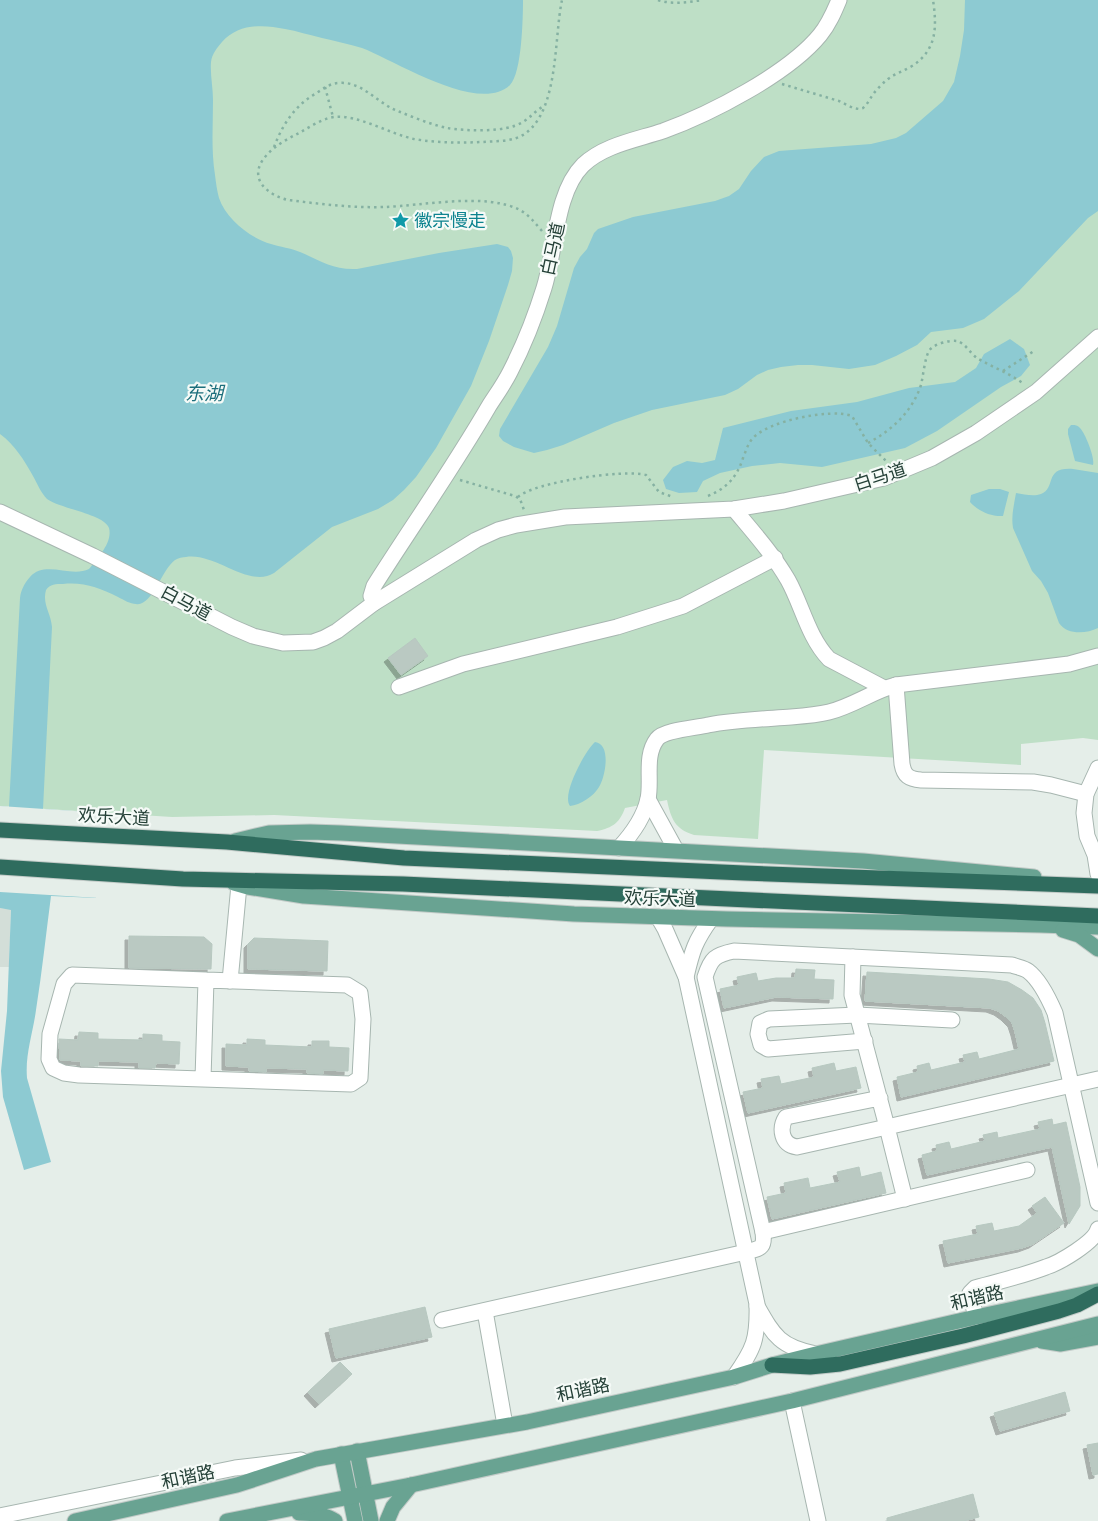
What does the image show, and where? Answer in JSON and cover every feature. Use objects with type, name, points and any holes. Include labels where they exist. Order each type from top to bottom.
[{"type":"highway","name":"欢乐大道","points":[[0,830],[227,842],[404,858],[724,872],[1098,884]]},
{"type":"highway","name":"欢乐大道","points":[[0,867],[183,879],[403,884],[1098,916]]},
{"type":"highway","points":[[772,1364],[822,1366],[840,1364],[963,1336],[1059,1311],[1077,1304],[1098,1292]]},
{"type":"main road","name":"欢乐大道","points":[[227,842],[269,834],[310,832],[863,861],[1098,884]]},
{"type":"main road","name":"欢乐大道","points":[[224,879],[243,886],[304,896],[574,914],[710,919],[1040,924],[1098,927]]},
{"type":"main road","points":[[1040,924],[1067,930],[1079,935],[1098,949]]},
{"type":"main road","name":"和谐路","points":[[75,1521],[237,1485],[316,1458],[505,1425],[734,1376],[772,1364],[976,1317],[1098,1292]]},
{"type":"main road","points":[[227,1521],[350,1498],[792,1401],[1098,1324]]},
{"type":"main road","points":[[1036,1340],[1061,1344],[1098,1337]]},
{"type":"main road","points":[[357,1451],[371,1521]]},
{"type":"main road","points":[[341,1454],[355,1521]]},
{"type":"main road","points":[[387,1521],[393,1507],[411,1485]]},
{"type":"main road","points":[[248,1521],[294,1513],[317,1514],[335,1521]]},
{"type":"street","name":"白马道","points":[[374,604],[371,596],[374,586],[398,546],[471,438],[509,373],[527,336],[544,286],[562,206],[575,174],[593,156],[612,147],[678,126],[704,114],[770,76],[821,34],[832,18],[839,0]]},
{"type":"street","name":"白马道","points":[[0,512],[252,636],[283,643],[313,642],[337,631],[374,604],[476,540],[498,530],[526,523],[565,517],[734,509],[784,501],[866,483],[900,472],[932,458],[976,433],[1029,397],[1098,337]]},
{"type":"street","points":[[734,509],[774,558],[789,581],[817,644],[829,659],[890,687]]},
{"type":"street","points":[[399,687],[463,664],[618,627],[684,606],[774,558]]},
{"type":"street","points":[[619,848],[630,836],[642,814],[648,799],[652,750],[657,739],[665,734],[721,723],[827,713],[846,707],[890,687],[1069,664],[1098,656]]},
{"type":"street","points":[[890,687],[904,775],[921,780],[1033,782],[1051,784],[1086,794]]},
{"type":"street","points":[[1098,768],[1086,794],[1084,814],[1087,836],[1096,857],[1098,874]]},
{"type":"street","points":[[648,799],[676,850]]},
{"type":"street","points":[[235,981],[243,886]]},
{"type":"street","points":[[658,917],[686,977],[756,1304],[756,1326],[752,1346],[747,1358],[734,1376]]},
{"type":"street","points":[[686,977],[691,954],[697,939],[710,919]]},
{"type":"street","points":[[442,1320],[746,1252],[762,1246],[764,1240],[763,1232],[705,977],[710,962],[720,954],[734,951],[1012,965],[1028,970],[1041,986],[1055,1013],[1098,1203]]},
{"type":"street","points":[[854,957],[852,995],[905,1199]]},
{"type":"street","points":[[72,975],[235,981],[347,985],[360,993],[363,1019],[360,1078],[351,1084],[79,1075],[64,1073],[53,1068],[49,1059],[50,1034],[64,984],[72,975]]},
{"type":"street","points":[[203,1079],[206,980]]},
{"type":"street","points":[[865,1041],[768,1049],[761,1045],[758,1034],[760,1023],[769,1019],[857,1015],[952,1020]]},
{"type":"street","points":[[880,1098],[786,1117],[782,1129],[785,1142],[790,1146],[797,1147],[1098,1079]]},
{"type":"street","points":[[763,1232],[1027,1170]]},
{"type":"street","points":[[976,1317],[970,1293],[975,1288],[1047,1267],[1084,1246],[1097,1233],[1098,1229]]},
{"type":"street","points":[[756,1304],[773,1332],[783,1342],[793,1349],[816,1354]]},
{"type":"street","points":[[485,1311],[505,1425]]},
{"type":"street","points":[[792,1401],[818,1521]]},
{"type":"street","points":[[0,1516],[235,1468],[316,1458]]},
{"type":"path","points":[[555,242],[532,219],[521,211],[507,206],[469,201],[354,207],[296,201],[280,198],[268,192],[261,183],[259,176],[262,162],[273,149],[319,122],[333,117],[355,119],[398,134],[429,141],[454,143],[500,141],[517,138],[527,133],[536,123],[552,81],[562,0]]},
{"type":"path","points":[[658,0],[703,0]]},
{"type":"path","points":[[770,76],[777,82],[839,101],[859,110],[863,108],[882,84],[925,57],[929,51],[935,20],[932,0]]},
{"type":"path","points":[[273,149],[281,130],[289,118],[305,101],[325,87],[340,82],[356,86],[405,114],[439,126],[462,129],[491,130],[512,126],[521,123],[544,106]]},
{"type":"path","points":[[325,87],[333,117]]},
{"type":"path","points":[[868,443],[884,434],[896,424],[906,411],[920,386],[929,351],[938,344],[955,341],[962,343],[976,357],[1004,371],[1026,386]]},
{"type":"path","points":[[1004,371],[1034,351]]},
{"type":"path","points":[[704,497],[730,483],[736,475],[754,436],[784,422],[819,414],[847,414],[853,417],[868,443],[888,462]]},
{"type":"path","points":[[518,497],[526,491],[547,484],[626,473],[646,475],[659,492],[679,498]]},
{"type":"path","points":[[446,476],[518,497],[522,503],[526,523]]},
{"type":"shaded area","points":[[0,908],[11,909],[9,967],[0,967]]},
{"type":"green space","points":[[0,0],[1098,0],[1098,740],[1083,738],[1021,744],[1021,765],[764,750],[758,839],[688,833],[682,830],[672,818],[667,800],[625,808],[615,824],[597,831],[274,815],[172,817],[0,806]]},
{"type":"water","name":"东湖","points":[[0,0],[523,0],[521,44],[517,69],[510,85],[496,93],[478,94],[458,90],[415,73],[362,48],[276,27],[259,26],[235,32],[222,42],[212,56],[213,147],[218,193],[222,206],[240,227],[263,241],[297,251],[321,262],[341,268],[357,269],[497,244],[508,247],[511,251],[513,258],[512,271],[489,341],[471,386],[436,448],[416,477],[393,500],[378,509],[332,527],[274,573],[264,577],[243,574],[197,557],[185,557],[176,559],[170,565],[152,594],[142,603],[132,603],[92,586],[85,585],[56,584],[46,590],[45,600],[52,627],[43,809],[101,813],[96,898],[51,896],[35,1019],[28,1052],[27,1078],[51,1162],[24,1170],[3,1097],[1,1071],[7,1011],[11,910],[0,908],[0,806],[9,807],[20,598],[24,585],[36,572],[51,569],[74,572],[89,569],[104,550],[110,533],[109,528],[99,519],[53,503],[47,499],[19,453],[0,434]]},
{"type":"water","points":[[965,0],[1098,0],[1098,211],[1088,218],[1019,291],[984,319],[963,328],[931,332],[917,345],[875,365],[849,369],[798,365],[768,370],[725,395],[652,410],[614,423],[563,445],[534,453],[514,447],[503,441],[499,436],[500,429],[548,347],[557,326],[574,268],[598,229],[633,217],[715,201],[729,196],[739,189],[751,171],[764,157],[779,151],[871,144],[896,138],[906,133],[943,101],[954,82],[964,30]]},
{"type":"water","points":[[1010,339],[1024,349],[1030,365],[1021,376],[1001,387],[937,431],[905,448],[822,467],[780,463],[752,466],[720,473],[703,481],[697,492],[679,493],[666,489],[663,480],[673,467],[687,461],[702,463],[715,460],[723,428],[791,411],[857,402],[909,388],[955,382],[976,368],[984,354]]},
{"type":"water","points":[[1071,425],[1079,427],[1087,439],[1093,465],[1075,461],[1068,434],[1068,429]]},
{"type":"water","points":[[1064,469],[1098,473],[1098,628],[1082,632],[1067,630],[1059,623],[1048,593],[1032,571],[1012,524],[1016,493],[1041,494],[1049,487],[1054,474]]},
{"type":"water","points":[[989,489],[1000,489],[1009,492],[1003,516],[985,513],[970,502],[971,495]]},
{"type":"water","points":[[595,742],[604,749],[605,755],[605,769],[601,783],[590,797],[570,806],[568,800],[571,783],[580,763]]},
{"type":"pier","points":[[0,806],[104,813],[99,898],[0,892]]},
{"type":"building","points":[[415,638],[428,656],[401,675],[388,658]]},
{"type":"building","points":[[129,936],[204,937],[212,944],[211,969],[129,968]]},
{"type":"building","points":[[254,938],[328,941],[327,971],[248,969],[248,944]]},
{"type":"building","points":[[796,969],[815,970],[814,979],[834,980],[833,999],[776,997],[724,1008],[720,989],[739,985],[737,977],[756,973],[758,981],[776,978],[795,978]]},
{"type":"building","points":[[867,972],[989,979],[1008,982],[1033,998],[1041,1010],[1054,1061],[901,1097],[897,1077],[918,1072],[917,1066],[929,1063],[931,1070],[965,1062],[963,1055],[977,1052],[979,1059],[1019,1049],[1015,1032],[1012,1023],[1005,1016],[990,1008],[865,1001]]},
{"type":"building","points":[[79,1032],[98,1033],[98,1039],[143,1040],[143,1034],[162,1035],[162,1041],[180,1042],[179,1064],[156,1063],[155,1068],[139,1068],[139,1062],[98,1061],[98,1066],[81,1066],[81,1061],[60,1060],[59,1039],[78,1040]]},
{"type":"building","points":[[247,1039],[265,1040],[265,1045],[312,1047],[312,1041],[329,1041],[329,1047],[349,1048],[348,1071],[323,1070],[323,1074],[307,1073],[307,1069],[266,1068],[266,1072],[249,1071],[249,1067],[226,1066],[226,1044],[247,1045]]},
{"type":"building","points":[[834,1063],[836,1071],[856,1067],[861,1088],[748,1113],[743,1092],[763,1088],[761,1079],[779,1076],[781,1084],[814,1077],[812,1068]]},
{"type":"building","points":[[1052,1119],[1053,1125],[1066,1122],[1080,1187],[1080,1206],[1069,1224],[1052,1147],[927,1175],[922,1155],[937,1151],[936,1145],[949,1142],[951,1149],[985,1141],[983,1135],[997,1132],[998,1138],[1040,1129],[1038,1122]]},
{"type":"building","points":[[859,1167],[861,1177],[881,1172],[886,1193],[772,1219],[767,1197],[786,1193],[784,1183],[808,1178],[810,1188],[840,1182],[837,1172]]},
{"type":"building","points":[[1045,1197],[1064,1223],[1033,1244],[1022,1248],[948,1263],[943,1241],[978,1234],[976,1226],[992,1223],[994,1231],[1019,1226],[1037,1213],[1032,1206]]},
{"type":"building","points":[[425,1307],[432,1337],[336,1358],[329,1329]]},
{"type":"building","points":[[340,1362],[352,1374],[319,1404],[308,1392]]},
{"type":"building","points":[[1065,1392],[1070,1411],[1000,1431],[994,1413]]},
{"type":"building","points":[[1098,1443],[1098,1474],[1093,1475],[1087,1445]]},
{"type":"building","points":[[973,1494],[979,1517],[963,1521],[887,1521],[887,1518]]},
{"type":"place","name":"徽宗慢走","points":[[400,221]]}]
